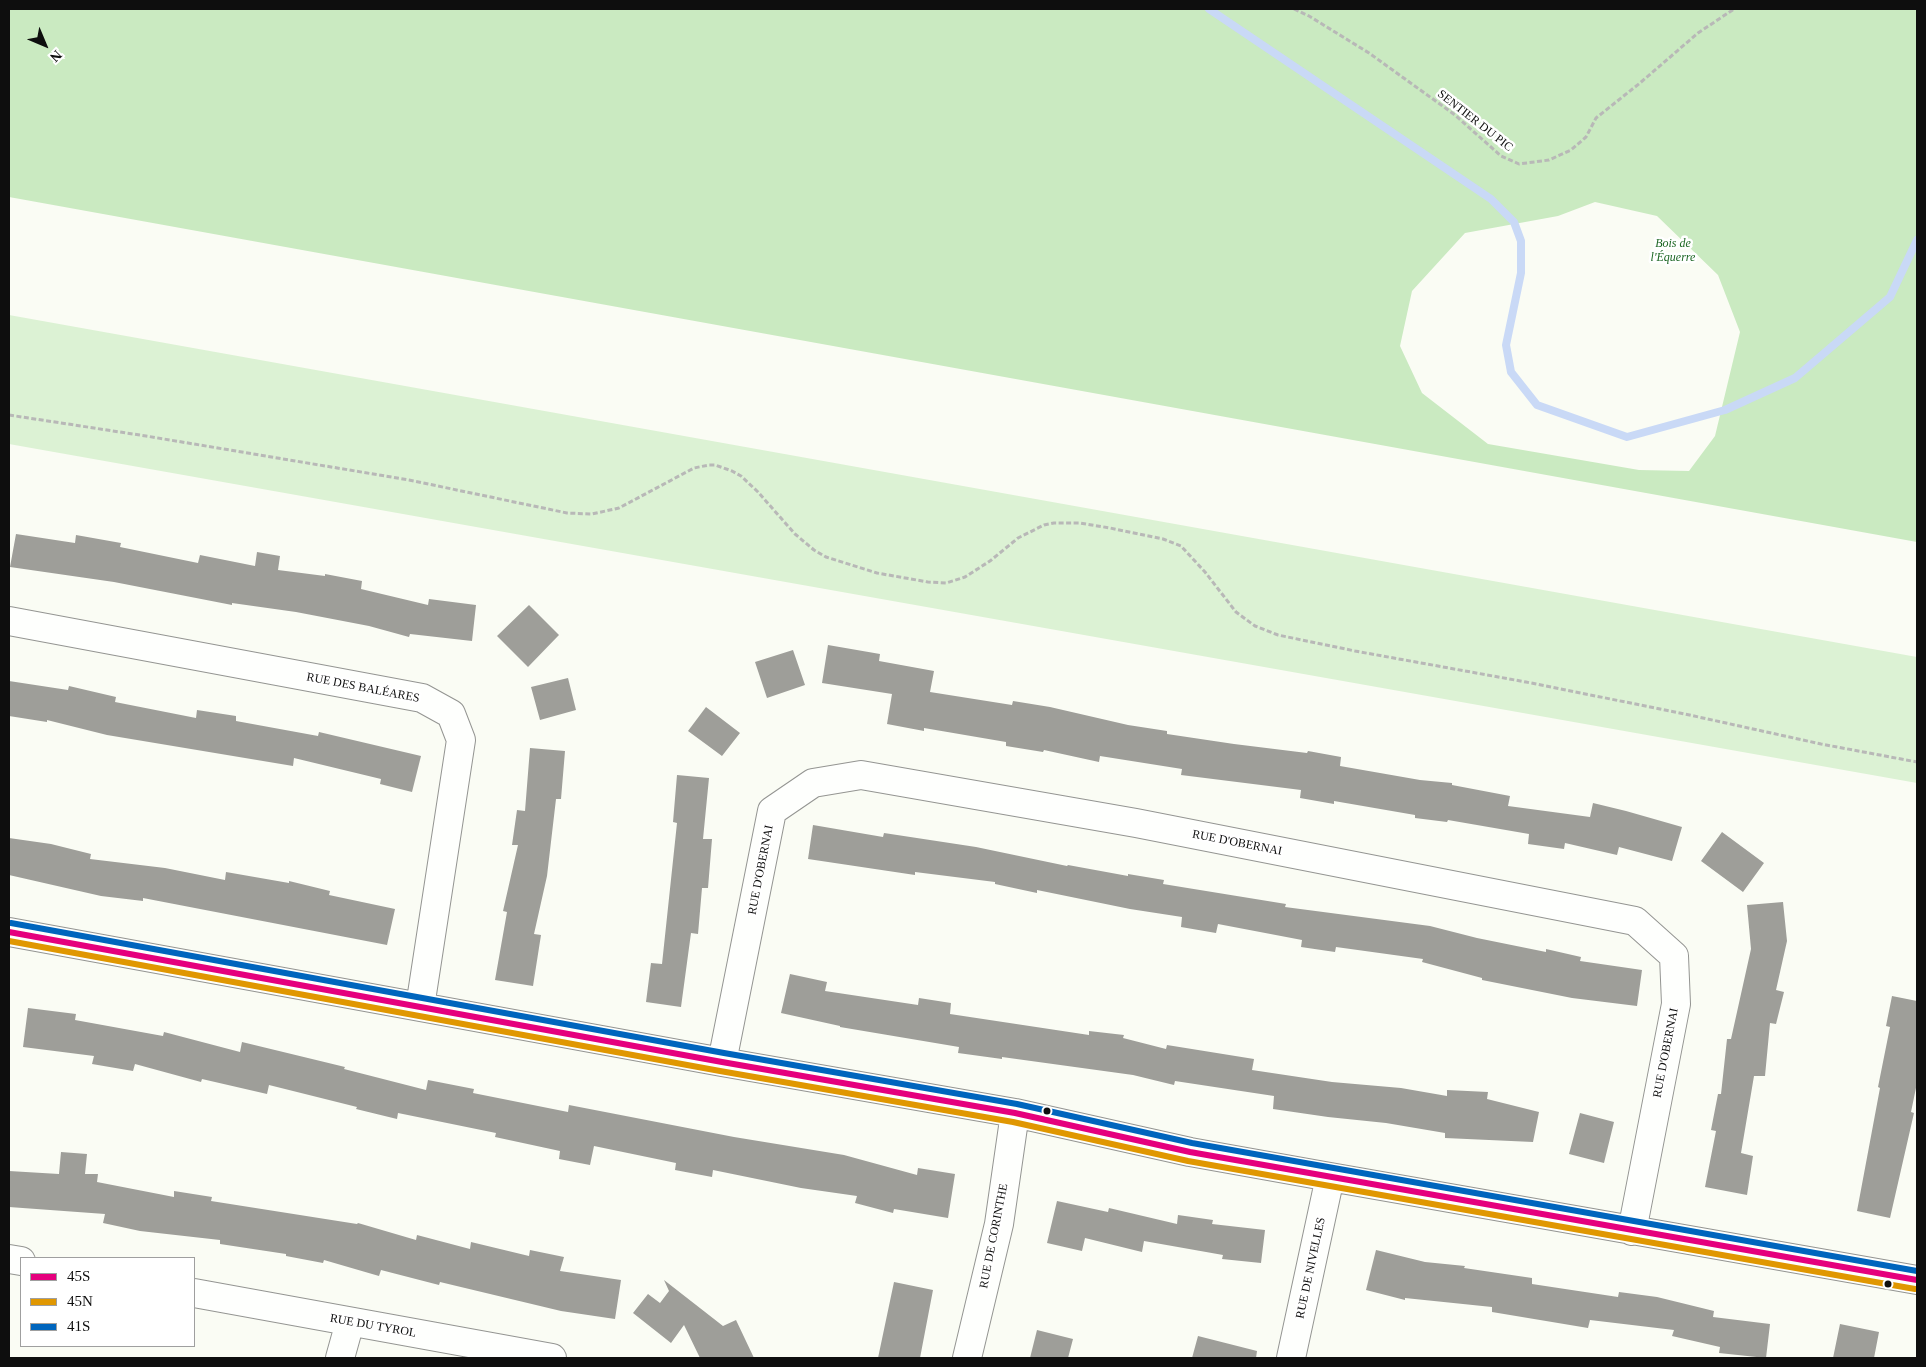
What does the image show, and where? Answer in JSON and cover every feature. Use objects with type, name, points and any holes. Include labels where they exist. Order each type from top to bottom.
[{"type":"street","name":"RUE DES BALÉARES","points":[[9,621],[422,698],[451,714],[460,740],[420,1008]]},
{"type":"street","name":"RUE D'OBERNAI","points":[[722,1062],[772,811],[813,783],[861,776],[1136,823],[1634,921],[1674,956],[1676,1004],[1632,1231]]},
{"type":"street","points":[[9,932],[420,1008],[1015,1113],[1190,1152],[1917,1280]]},
{"type":"street","name":"RUE DE CORINTHE","points":[[967,1358],[999,1224],[1015,1113]]},
{"type":"street","name":"RUE DE NIVELLES","points":[[1291,1358],[1330,1177]]},
{"type":"street","name":"RUE DU TYROL","points":[[195,1293],[552,1358]]},
{"type":"street","points":[[340,1358],[350,1322]]},
{"type":"path","name":"SENTIER DU PIC","points":[[1294,9],[1309,16],[1369,53],[1455,115],[1502,156],[1519,164],[1548,160],[1570,150],[1586,137],[1596,118],[1640,84],[1698,34],[1734,9]]},
{"type":"path","points":[[9,415],[123,432],[409,480],[568,513],[592,514],[618,508],[694,468],[709,464],[716,465],[740,476],[758,492],[795,534],[814,550],[826,557],[877,573],[928,582],[946,583],[965,576],[990,561],[1018,538],[1044,525],[1080,523],[1118,529],[1163,539],[1181,546],[1241,616],[1254,626],[1278,635],[1534,683],[1837,748],[1917,762]]},
{"type":"green space","name":"Bois de l'Équerre","points":[[9,9],[1917,9],[1917,542],[9,197]],"holes":[[[1595,202],[1657,216],[1718,275],[1740,332],[1715,436],[1689,471],[1639,470],[1488,444],[1422,393],[1400,346],[1412,291],[1465,233],[1558,216]]]},
{"type":"green space","points":[[9,315],[1917,657],[1917,783],[9,444]]},
{"type":"building","points":[[16,534],[75,543],[76,535],[121,543],[120,547],[198,563],[200,555],[255,566],[257,552],[280,556],[278,570],[325,576],[325,574],[362,581],[361,589],[428,605],[429,599],[476,605],[472,641],[410,634],[409,637],[369,626],[296,612],[232,603],[232,605],[114,582],[10,567]]},
{"type":"building","points":[[529,605],[559,635],[528,667],[497,636]]},
{"type":"building","points":[[828,645],[880,654],[879,661],[934,671],[930,692],[1012,705],[1013,701],[1050,707],[1128,725],[1167,731],[1167,734],[1307,753],[1308,751],[1341,757],[1340,766],[1420,780],[1452,783],[1452,785],[1510,796],[1508,806],[1590,817],[1593,803],[1682,827],[1672,861],[1619,847],[1617,855],[1565,843],[1564,849],[1528,844],[1529,834],[1448,820],[1447,822],[1415,818],[1415,815],[1334,801],[1334,804],[1300,798],[1301,790],[1181,775],[1182,769],[1100,756],[1099,762],[1044,750],[1043,752],[1006,746],[1006,742],[924,728],[924,731],[887,724],[892,694],[822,683]]},
{"type":"building","points":[[793,650],[805,685],[767,698],[755,662]]},
{"type":"building","points":[[568,678],[576,710],[540,720],[531,687]]},
{"type":"building","points":[[9,681],[68,690],[69,686],[116,697],[115,702],[196,718],[197,710],[236,716],[236,721],[318,736],[319,732],[421,756],[412,792],[380,784],[381,779],[294,758],[293,766],[107,735],[47,720],[47,722],[9,716]]},
{"type":"building","points":[[706,707],[740,733],[722,756],[688,731]]},
{"type":"building","points":[[530,748],[565,751],[561,799],[556,799],[547,876],[534,934],[541,935],[533,986],[495,980],[507,912],[503,911],[518,845],[512,845],[517,810],[525,811]]},
{"type":"building","points":[[677,775],[709,778],[703,839],[712,839],[708,888],[702,888],[698,934],[691,933],[681,1007],[646,1002],[651,963],[662,964],[677,823],[673,822]]},
{"type":"building","points":[[813,825],[883,837],[884,833],[976,847],[1067,866],[1164,880],[1163,884],[1286,904],[1285,907],[1430,926],[1477,938],[1546,952],[1546,949],[1581,957],[1580,961],[1642,970],[1637,1006],[1572,998],[1482,980],[1482,978],[1422,962],[1423,959],[1336,947],[1335,952],[1301,947],[1302,940],[1218,924],[1216,933],[1181,927],[1182,917],[1130,909],[1037,890],[1037,893],[995,884],[995,882],[915,872],[915,875],[808,859]]},
{"type":"building","points":[[1722,832],[1764,863],[1743,892],[1701,861]]},
{"type":"building","points":[[9,838],[51,844],[91,854],[90,859],[165,868],[225,880],[226,872],[289,883],[289,881],[330,891],[329,895],[395,909],[387,945],[143,898],[143,901],[101,896],[9,875]]},
{"type":"building","points":[[1783,902],[1787,941],[1776,990],[1784,992],[1776,1024],[1770,1023],[1765,1076],[1754,1076],[1741,1153],[1753,1156],[1747,1195],[1705,1187],[1716,1131],[1711,1130],[1718,1094],[1721,1094],[1727,1039],[1731,1039],[1751,949],[1747,905]]},
{"type":"building","points":[[790,974],[827,982],[825,991],[918,1005],[919,998],[951,1003],[950,1014],[1089,1035],[1089,1031],[1124,1035],[1123,1038],[1166,1049],[1167,1045],[1254,1059],[1252,1070],[1332,1082],[1401,1088],[1447,1096],[1447,1090],[1488,1092],[1487,1099],[1539,1112],[1533,1142],[1445,1138],[1445,1133],[1386,1123],[1273,1109],[1274,1096],[1175,1081],[1174,1085],[1133,1075],[1002,1057],[1002,1059],[958,1053],[959,1047],[840,1027],[781,1013]]},
{"type":"building","points":[[1892,996],[1917,1001],[1917,1083],[1911,1112],[1914,1113],[1890,1218],[1857,1211],[1890,1027],[1886,1026]]},
{"type":"building","points":[[28,1008],[76,1014],[75,1020],[163,1036],[164,1032],[240,1052],[242,1042],[345,1067],[344,1069],[426,1090],[428,1080],[474,1089],[473,1093],[568,1112],[569,1105],[734,1137],[844,1155],[917,1175],[918,1168],[955,1174],[948,1218],[894,1209],[893,1213],[855,1203],[857,1196],[801,1188],[713,1170],[712,1177],[675,1170],[676,1163],[594,1146],[590,1165],[559,1159],[560,1151],[495,1137],[496,1133],[398,1113],[397,1119],[269,1085],[267,1094],[202,1079],[201,1082],[135,1064],[133,1071],[92,1064],[94,1056],[23,1047]]},
{"type":"building","points":[[1580,1113],[1614,1122],[1604,1163],[1569,1154]]},
{"type":"building","points":[[61,1152],[87,1154],[85,1174],[98,1174],[97,1182],[174,1197],[174,1191],[212,1197],[211,1201],[358,1223],[416,1240],[417,1235],[470,1249],[471,1242],[529,1256],[530,1250],[564,1257],[560,1271],[621,1280],[615,1319],[561,1311],[440,1282],[439,1285],[381,1270],[379,1276],[324,1260],[323,1263],[286,1256],[286,1254],[220,1244],[220,1240],[140,1231],[103,1223],[105,1214],[9,1207],[9,1171],[59,1174]]},
{"type":"building","points":[[1057,1201],[1108,1212],[1109,1208],[1177,1224],[1178,1215],[1213,1220],[1212,1224],[1265,1230],[1261,1263],[1222,1259],[1223,1255],[1144,1241],[1142,1252],[1085,1238],[1082,1251],[1047,1243]]},
{"type":"building","points":[[1376,1250],[1425,1262],[1465,1266],[1464,1268],[1532,1278],[1532,1284],[1618,1297],[1619,1292],[1657,1297],[1714,1311],[1713,1317],[1770,1324],[1766,1358],[1719,1353],[1720,1347],[1672,1336],[1674,1330],[1590,1320],[1588,1328],[1492,1312],[1492,1307],[1405,1298],[1405,1300],[1366,1290]]},
{"type":"building","points":[[664,1280],[723,1326],[736,1320],[754,1358],[700,1358],[684,1325],[671,1343],[633,1313],[648,1294],[660,1303],[669,1291]]},
{"type":"building","points":[[894,1282],[933,1290],[920,1358],[878,1358]]},
{"type":"building","points":[[1840,1324],[1879,1332],[1874,1358],[1833,1358]]},
{"type":"building","points":[[1037,1330],[1073,1339],[1068,1358],[1030,1358]]},
{"type":"building","points":[[1198,1336],[1257,1351],[1256,1358],[1192,1358]]},
{"type":"waterway","points":[[1209,9],[1491,199],[1514,222],[1521,241],[1521,273],[1506,345],[1511,372],[1537,405],[1627,437],[1725,410],[1795,378],[1890,297],[1917,240]]},
{"type":"transit line","name":"41S","points":[[11,923],[724,1053],[1017,1104],[1192,1143],[1917,1271]]},
{"type":"transit line","name":"45S","points":[[9,932],[722,1062],[1015,1113],[1190,1152],[1917,1280]]},
{"type":"transit line","name":"45N","points":[[9,941],[720,1071],[1013,1122],[1188,1161],[1915,1289]]}]
